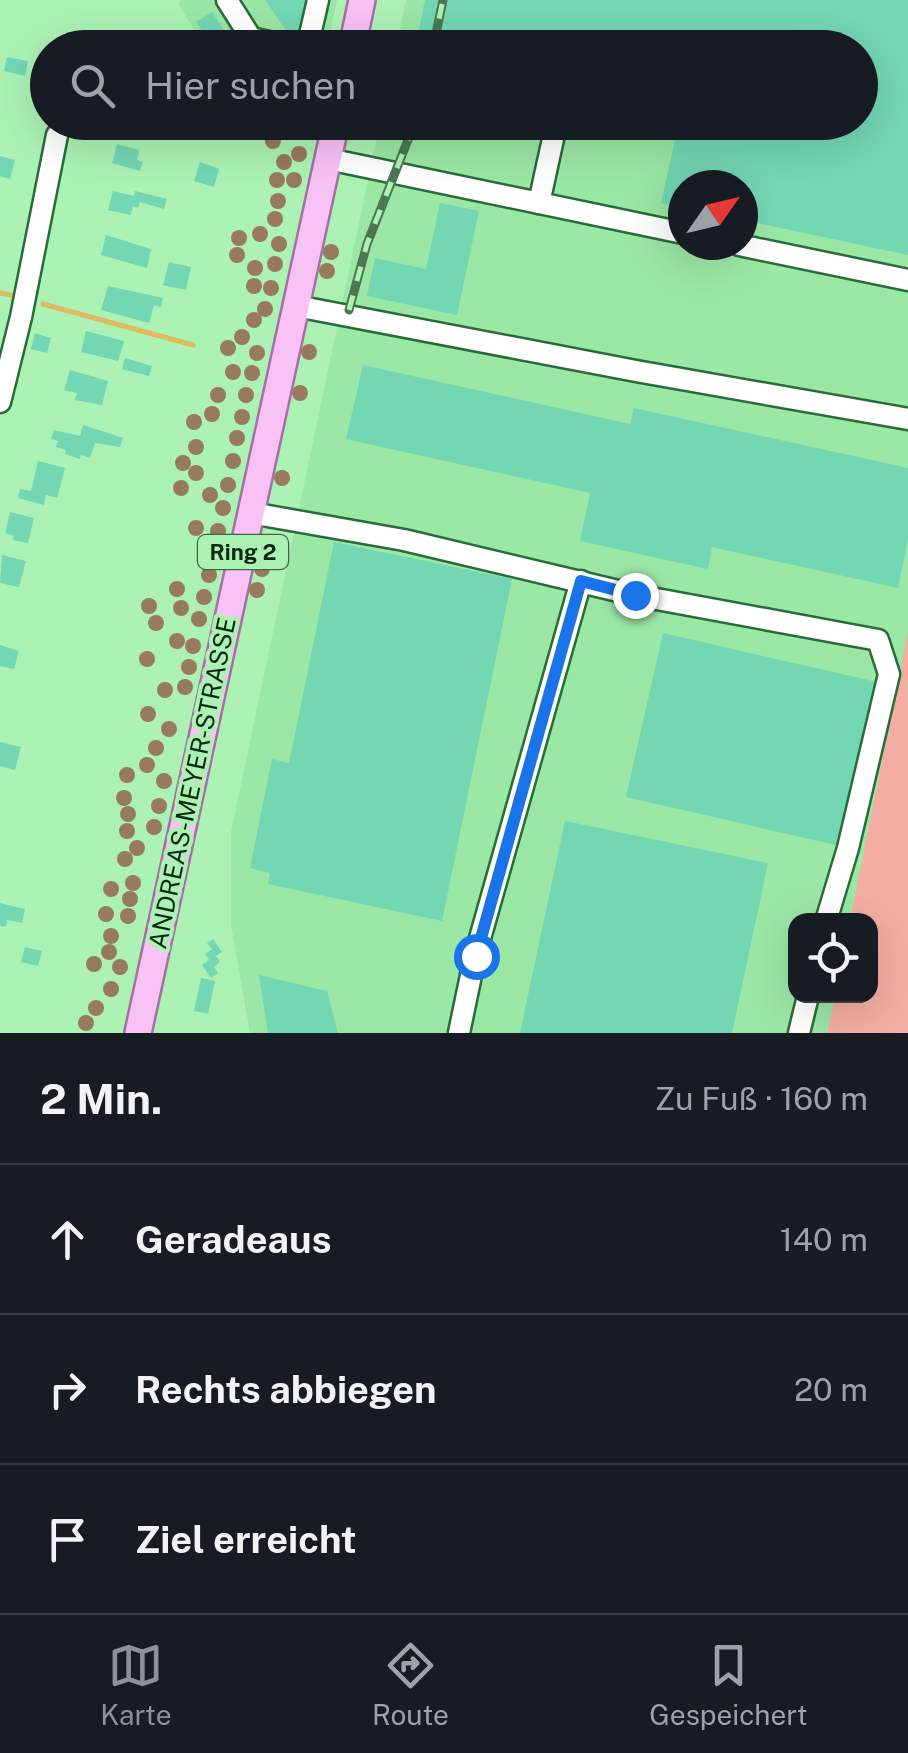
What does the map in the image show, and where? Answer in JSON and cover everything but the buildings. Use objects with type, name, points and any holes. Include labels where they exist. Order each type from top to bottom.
[{"type":"main road","points":[[356,30],[362,0]]},
{"type":"main road","name":"ANDREAS-MEYER-STRASSE","points":[[138,1033],[329,140]]},
{"type":"street","points":[[312,30],[318,0]]},
{"type":"street","points":[[234,4],[247,30]]},
{"type":"street","points":[[0,402],[55,140]]},
{"type":"street","points":[[340,140],[539,203],[668,230]]},
{"type":"street","points":[[539,203],[553,140]]},
{"type":"street","points":[[758,249],[908,280]]},
{"type":"street","points":[[296,306],[636,372],[908,418]]},
{"type":"street","points":[[251,514],[404,540],[635,595],[878,640],[889,674],[848,848],[828,913]]},
{"type":"street","points":[[459,1033],[476,956],[581,581]]},
{"type":"street","points":[[799,1033],[806,1003]]},
{"type":"shaded area","points":[[180,0],[337,0],[331,30],[194,30],[179,5]]},
{"type":"shaded area","points":[[406,0],[908,0],[908,631],[851,913],[788,913],[788,1003],[833,1003],[827,1033],[250,1033],[231,925],[231,832],[376,140],[878,140],[878,30],[400,30]]},
{"type":"shaded area","points":[[908,631],[908,1033],[827,1033],[833,1003],[878,1003],[878,913],[851,913]]},
{"type":"waterway","points":[[0,293],[11,295]]},
{"type":"waterway","points":[[43,304],[193,345]]},
{"type":"railway","points":[[437,30],[443,0]]},
{"type":"railway","points":[[349,310],[367,244],[408,140]]},
{"type":"route","points":[[476,956],[581,581],[635,595]]}]
